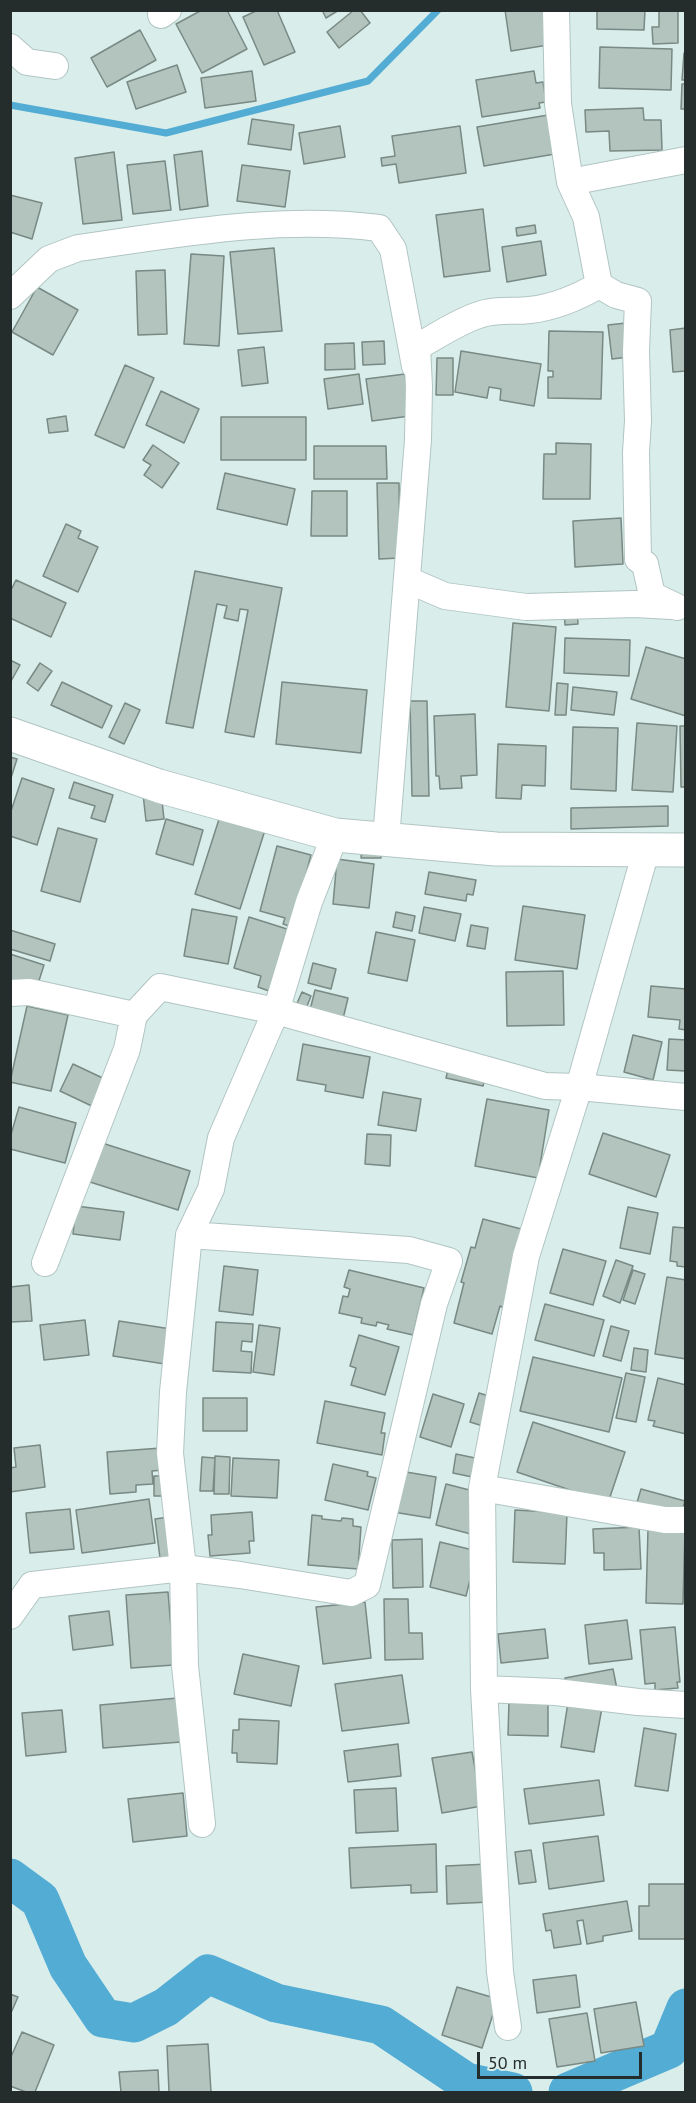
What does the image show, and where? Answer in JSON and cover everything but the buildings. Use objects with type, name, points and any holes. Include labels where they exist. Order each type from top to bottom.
[{"type":"street","points":[[556,10],[558,104],[570,182],[586,217],[599,285],[616,295],[638,301],[636,351],[638,559],[635,603]]},
{"type":"street","points":[[10,47],[27,62],[54,66]]},
{"type":"street","points":[[570,182],[686,160]]},
{"type":"street","points":[[10,296],[50,259],[78,248],[271,224],[357,225],[379,228],[393,249],[419,387]]},
{"type":"street","points":[[386,839],[418,440],[417,347],[481,314],[531,310],[561,304],[599,285]]},
{"type":"street","points":[[638,559],[645,564],[652,595],[681,607]]},
{"type":"street","points":[[408,580],[445,596],[526,607],[635,603],[681,607]]},
{"type":"street","points":[[403,613],[445,596]]},
{"type":"street","points":[[10,734],[159,786],[335,835],[496,849],[686,850]]},
{"type":"street","points":[[202,1824],[185,1666],[183,1568],[170,1453],[172,1392],[189,1235],[211,1189],[221,1138],[276,1011],[309,902],[335,835]]},
{"type":"street","points":[[508,2027],[500,1972],[484,1689],[483,1488],[526,1256],[579,1087],[646,851]]},
{"type":"street","points":[[45,1263],[127,1049],[134,1015],[160,987],[276,1011],[545,1086],[686,1097]]},
{"type":"street","points":[[10,993],[29,992],[134,1015]]},
{"type":"street","points":[[10,1616],[32,1585],[183,1568],[351,1593],[367,1585],[434,1304],[450,1261],[409,1250],[189,1235]]},
{"type":"street","points":[[483,1488],[665,1520],[686,1520]]},
{"type":"street","points":[[484,1689],[556,1692],[686,1705]]},
{"type":"waterway","points":[[10,105],[166,133],[368,81],[438,10]]},
{"type":"waterway","points":[[10,1878],[40,1900],[68,1966],[103,2018],[134,2023],[166,2007],[208,1974],[276,2003],[381,2025],[466,2082],[513,2092]]},
{"type":"waterway","points":[[568,2092],[669,2049],[686,2008]]}]
